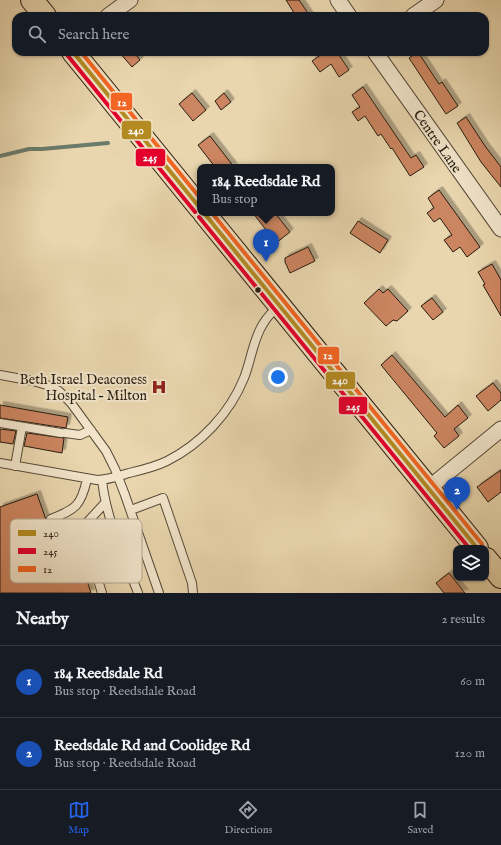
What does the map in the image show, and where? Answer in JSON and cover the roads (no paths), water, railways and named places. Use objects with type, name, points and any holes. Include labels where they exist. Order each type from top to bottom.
[{"type":"main road","points":[[32,0],[41,12]]},
{"type":"main road","points":[[75,56],[197,204]]},
{"type":"main road","points":[[206,216],[476,545]]},
{"type":"main road","points":[[489,563],[501,577]]},
{"type":"street","points":[[114,12],[130,0]]},
{"type":"street","points":[[338,0],[346,12]]},
{"type":"street","points":[[419,12],[436,0]]},
{"type":"street","name":"Centre Lane","points":[[378,56],[501,229]]},
{"type":"street","points":[[430,488],[501,429]]},
{"type":"lane","points":[[0,464],[86,479],[102,480],[152,467],[173,458],[190,446],[215,423],[230,405],[242,384],[262,324],[280,306]]},
{"type":"lane","points":[[0,375],[33,381],[55,388],[67,398],[106,451],[118,476],[134,519]]},
{"type":"lane","points":[[0,423],[63,433],[80,434],[91,430]]},
{"type":"lane","points":[[15,466],[22,427]]},
{"type":"lane","points":[[51,519],[66,513],[78,504],[82,497],[86,479]]},
{"type":"lane","points":[[102,480],[105,503],[111,519]]},
{"type":"lane","points":[[131,510],[163,498],[192,583],[193,593]]},
{"type":"lane","points":[[90,519],[105,503]]},
{"type":"lane","points":[[142,543],[159,593]]},
{"type":"lane","points":[[99,583],[102,593]]},
{"type":"lane","points":[[134,583],[138,593]]},
{"type":"waterway","points":[[0,156],[29,149],[108,143]]},
{"type":"place","name":"184 Reedsdale Rd","points":[[266,262]]},
{"type":"place","name":"Beth Israel Deaconess Hospital – Milton","points":[[159,387]]},
{"type":"place","name":"Reedsdale Rd and Coolidge Rd","points":[[457,510]]}]
